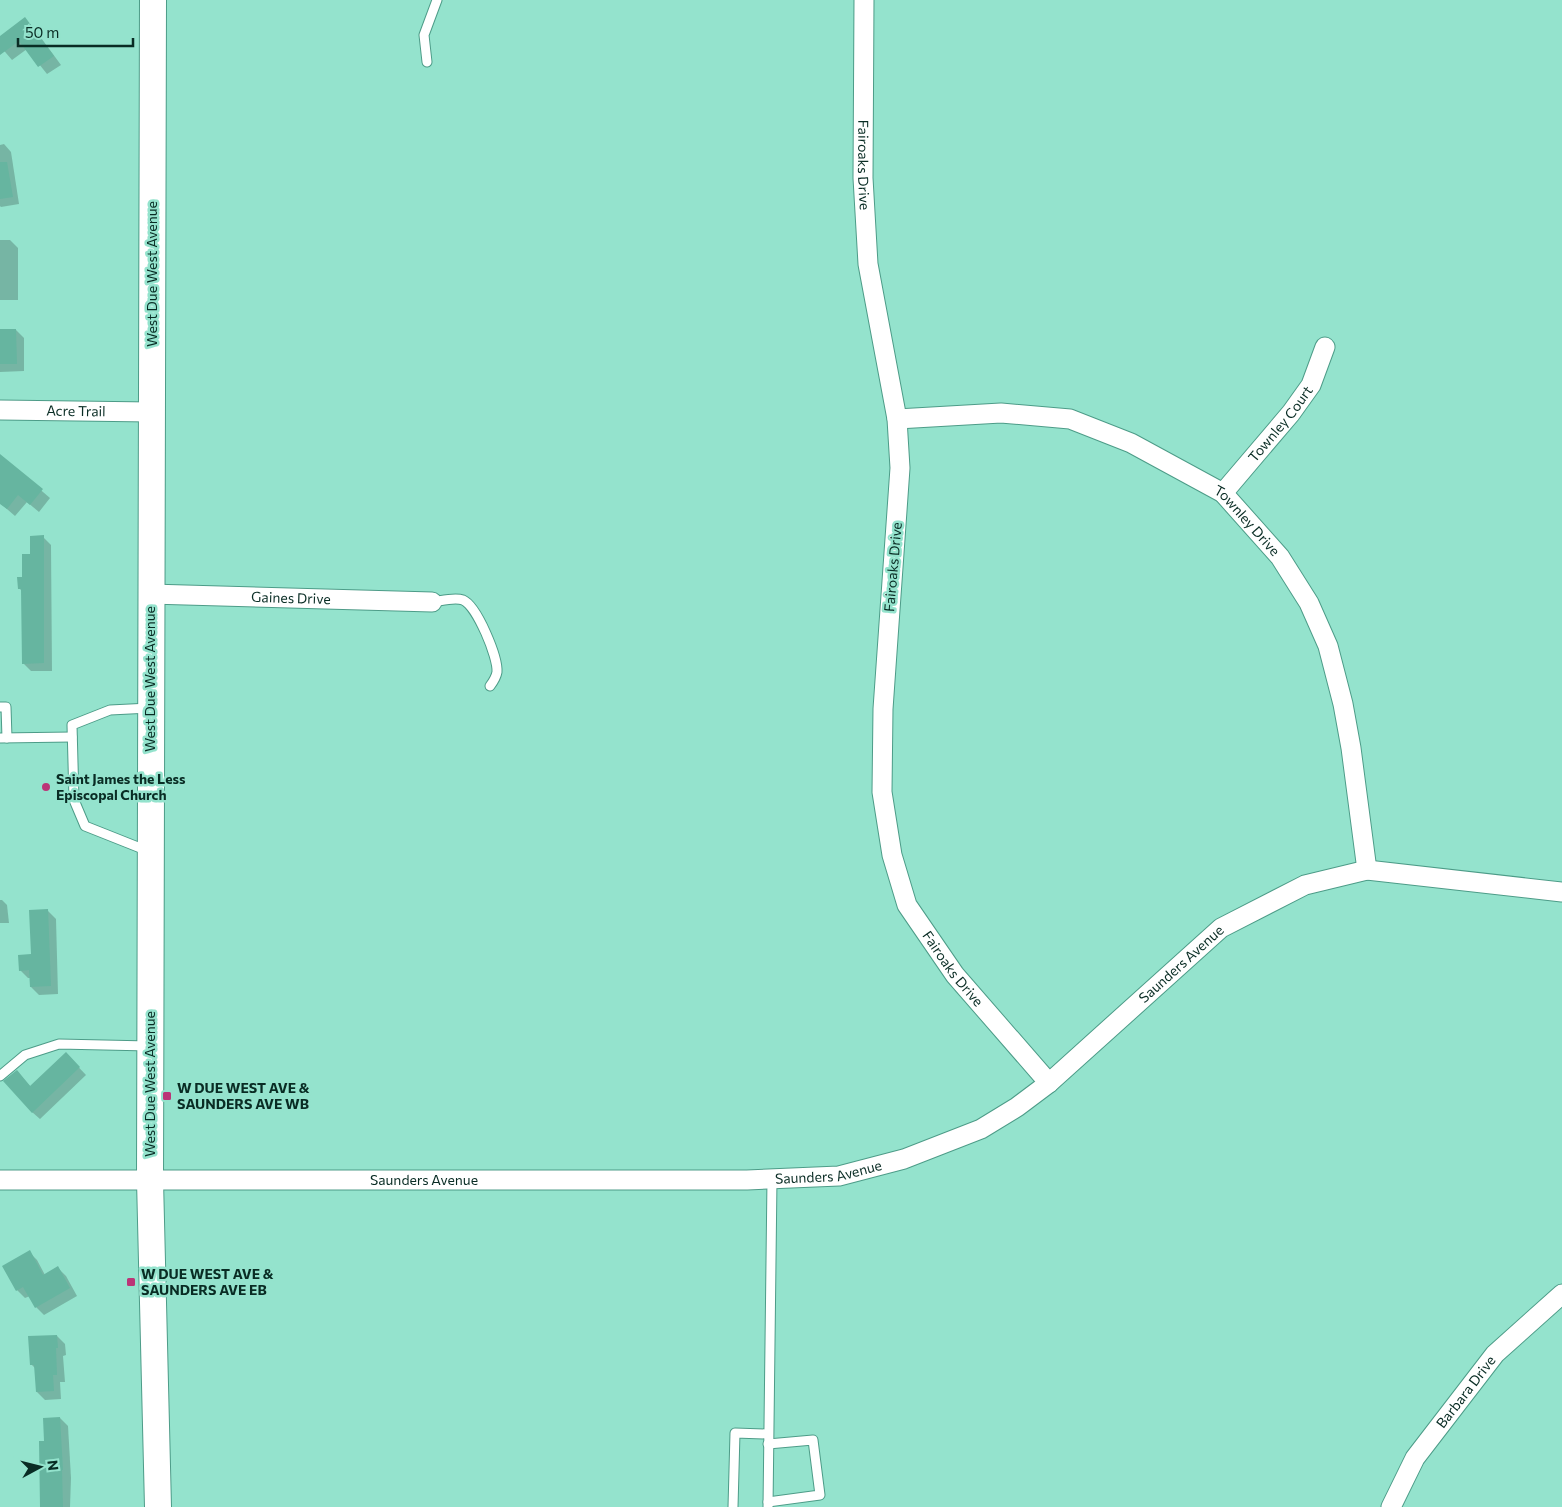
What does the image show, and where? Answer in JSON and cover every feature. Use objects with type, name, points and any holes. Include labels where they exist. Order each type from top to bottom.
[{"type":"main road","name":"West Due West Avenue","points":[[153,0],[150,1180],[158,1507]]},
{"type":"street","name":"Fairoaks Drive","points":[[864,0],[862,178],[868,264],[897,419],[900,468],[883,709],[882,792],[892,855],[907,905],[955,975],[1049,1084]]},
{"type":"street","name":"Townley Court","points":[[1223,493],[1296,406],[1311,385],[1326,347]]},
{"type":"street","name":"Acre Trail","points":[[0,410],[151,412]]},
{"type":"street","name":"Townley Drive","points":[[897,419],[1001,413],[1070,420],[1131,442],[1223,493],[1280,558],[1309,604],[1328,646],[1352,748],[1367,870]]},
{"type":"street","name":"Gaines Drive","points":[[150,594],[432,602]]},
{"type":"street","name":"Saunders Avenue","points":[[0,1180],[772,1179],[839,1176],[926,1152],[981,1129],[1018,1107],[1049,1084],[1221,928],[1305,885],[1367,870],[1562,892]]},
{"type":"street","name":"Barbara Drive","points":[[1391,1507],[1415,1458],[1495,1354],[1562,1294]]},
{"type":"lane","points":[[427,62],[424,35],[437,0]]},
{"type":"lane","points":[[432,602],[456,599],[464,600],[470,606],[483,627],[496,661],[497,673],[490,686]]},
{"type":"lane","points":[[0,707],[6,707],[4,738],[72,737]]},
{"type":"lane","points":[[150,708],[110,710],[72,725],[74,800],[85,826],[150,852]]},
{"type":"lane","points":[[0,1076],[25,1055],[59,1044],[150,1046]]},
{"type":"lane","points":[[768,1444],[813,1440],[820,1495],[768,1504],[768,1444],[768,1434],[772,1179]]},
{"type":"lane","points":[[733,1507],[735,1433],[768,1434]]},
{"type":"building","points":[[25,17],[54,56],[38,67],[19,41],[0,55],[0,36]]},
{"type":"building","points":[[0,162],[7,162],[13,197],[0,199]]},
{"type":"building","points":[[0,329],[16,329],[17,364],[0,364]]},
{"type":"building","points":[[0,454],[43,489],[30,505],[18,495],[7,509],[0,504]]},
{"type":"building","points":[[44,535],[44,663],[22,664],[21,589],[18,589],[17,577],[22,577],[22,554],[30,554],[30,536]]},
{"type":"building","points":[[48,909],[51,986],[30,987],[29,970],[19,971],[18,955],[31,954],[29,910]]},
{"type":"building","points":[[66,1052],[80,1067],[32,1113],[3,1081],[17,1070],[30,1086]]},
{"type":"building","points":[[30,1250],[43,1275],[58,1266],[70,1288],[35,1308],[23,1287],[16,1291],[2,1266]]},
{"type":"building","points":[[57,1335],[57,1375],[53,1375],[54,1391],[36,1392],[34,1365],[30,1365],[28,1336]]},
{"type":"building","points":[[60,1417],[63,1507],[40,1507],[39,1441],[44,1441],[43,1418]]},
{"type":"place","name":"Saint James the Less Episcopal Church","points":[[46,787]]},
{"type":"place","name":"W DUE WEST AVE & SAUNDERS AVE WB","points":[[167,1096]]},
{"type":"place","name":"W DUE WEST AVE & SAUNDERS AVE EB","points":[[131,1282]]}]
